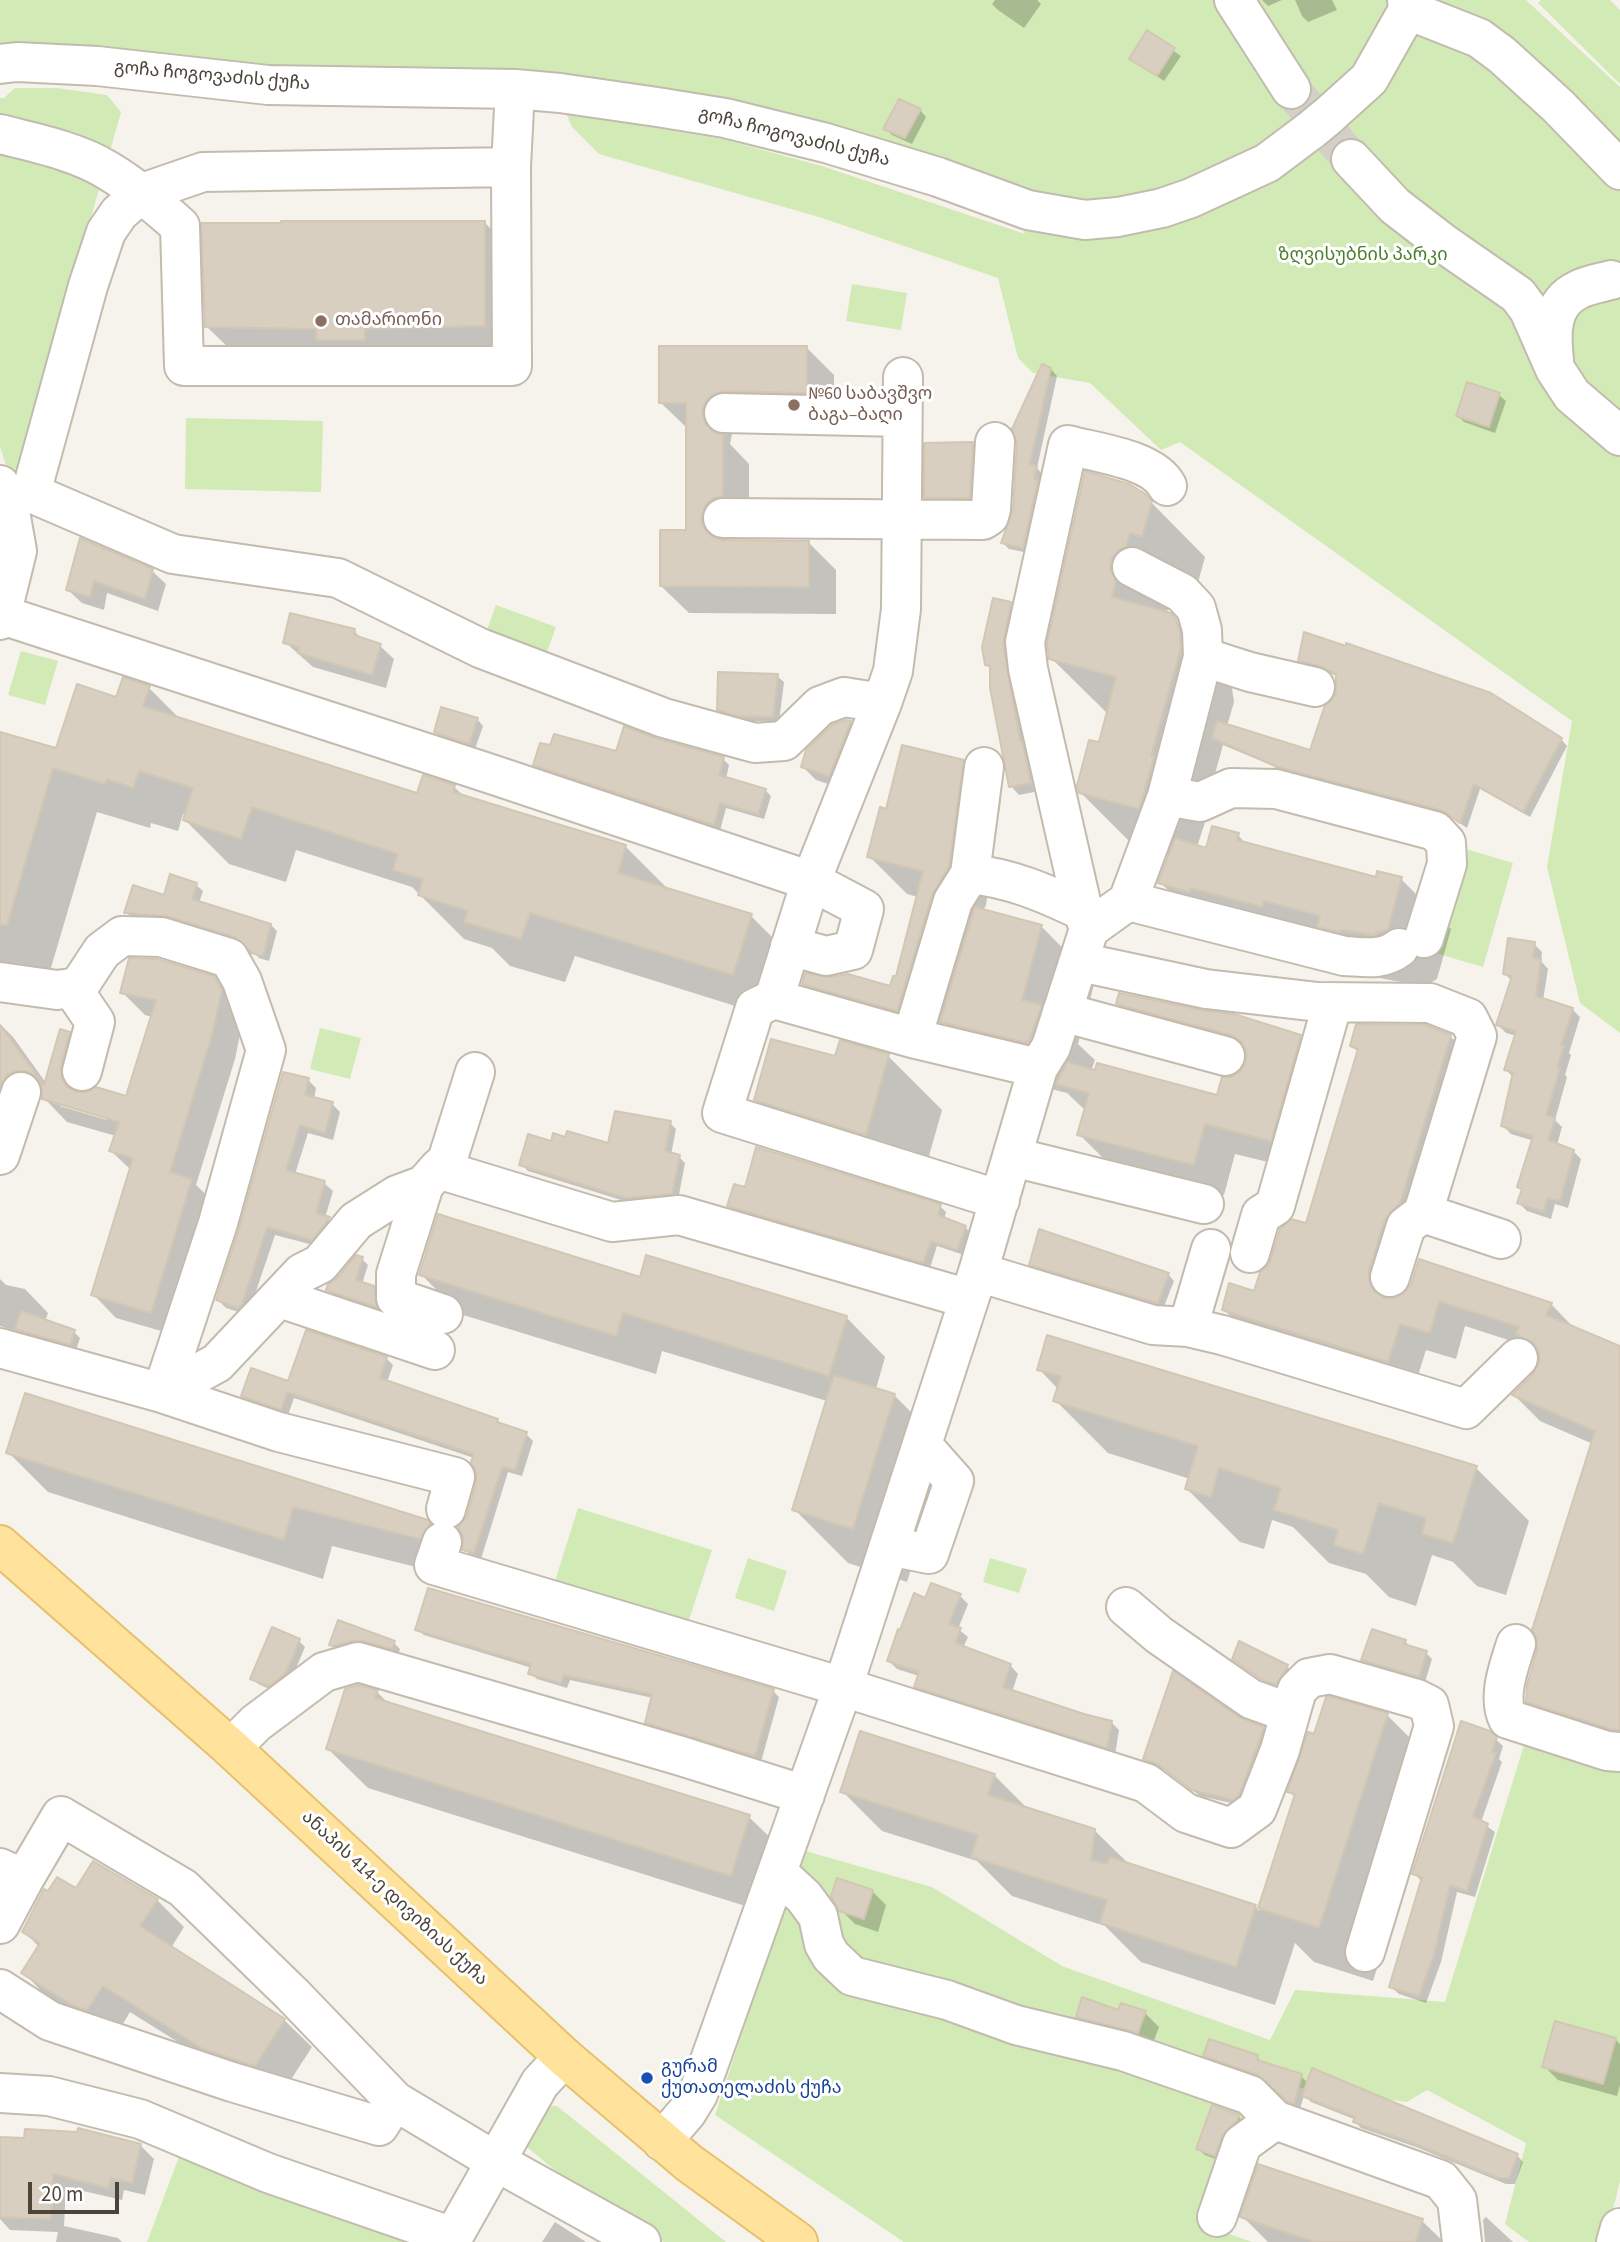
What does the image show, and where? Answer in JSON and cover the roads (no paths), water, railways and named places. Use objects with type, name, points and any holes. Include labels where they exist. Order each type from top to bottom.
[{"type":"main road","name":"ანაპის 414-ე დივიზიას ქუჩა","points":[[0,1545],[231,1748],[564,2057],[662,2141],[798,2242]]},
{"type":"street","points":[[1234,0],[1291,89]]},
{"type":"street","points":[[1408,5],[1479,38],[1503,55],[1559,106],[1620,170]]},
{"type":"street","name":"გოჩა ჩოგოვაძის ქუჩა","points":[[0,64],[17,62],[97,66],[268,85],[515,89],[560,93],[725,118],[938,177],[1028,210],[1085,220],[1118,217],[1162,208],[1191,198],[1267,163],[1320,123],[1369,79],[1408,5]]},
{"type":"street","points":[[0,134],[55,149],[105,168],[142,193],[180,226],[184,366],[512,366],[511,167],[515,89]]},
{"type":"street","points":[[1351,159],[1395,206],[1518,296],[1529,310],[1555,369],[1572,394],[1620,436]]},
{"type":"street","points":[[511,167],[203,172],[142,193],[119,213],[106,232],[11,512],[1,617],[491,774],[811,881],[864,909],[853,950],[826,956],[790,946]]},
{"type":"street","points":[[1518,296],[1562,283],[1615,281]]},
{"type":"street","points":[[1555,369],[1553,319],[1561,303],[1577,290],[1615,281]]},
{"type":"street","points":[[774,999],[811,881],[893,671],[901,609],[903,377]]},
{"type":"street","points":[[724,413],[902,417]]},
{"type":"street","points":[[723,518],[983,520],[989,516],[995,443]]},
{"type":"street","points":[[662,2141],[687,2112],[698,2094],[843,1687],[974,1286],[1038,1068],[1051,1047],[1084,934],[1028,669],[1025,642],[1068,445],[1141,464],[1163,477],[1167,486]]},
{"type":"street","points":[[11,512],[173,554],[338,578],[480,648],[664,718],[755,743],[784,741],[820,706],[844,696],[882,703]]},
{"type":"street","points":[[1084,934],[1128,901],[1167,796],[1203,657],[1202,630],[1196,608],[1182,593],[1132,567]]},
{"type":"street","points":[[1203,657],[1315,688]]},
{"type":"street","points":[[912,1038],[953,901],[970,874],[984,767]]},
{"type":"street","points":[[1128,901],[1345,956],[1380,958],[1412,943],[1447,864],[1446,843],[1435,831],[1276,789],[1231,788],[1200,802],[1167,796]]},
{"type":"street","points":[[970,874],[996,876],[1033,888],[1084,934],[1206,989],[1333,1002],[1430,1003],[1468,1018],[1477,1036],[1423,1213],[1406,1226],[1390,1277]]},
{"type":"street","points":[[0,982],[57,990],[72,988],[81,982],[102,951],[122,936],[161,937],[229,958],[242,982],[266,1050],[218,1223],[162,1393]]},
{"type":"street","points":[[72,988],[95,1022],[82,1071]]},
{"type":"street","points":[[1000,1200],[722,1113],[755,1008],[774,999],[912,1038],[1038,1068]]},
{"type":"street","points":[[1250,1253],[1261,1215],[1275,1206],[1333,1002]]},
{"type":"street","points":[[1062,1012],[1225,1056]]},
{"type":"street","points":[[162,1393],[217,1363],[302,1273],[320,1264],[356,1221],[431,1177],[447,1161],[475,1072]]},
{"type":"street","points":[[0,1155],[21,1092]]},
{"type":"street","points":[[1013,1157],[1204,1204]]},
{"type":"street","points":[[280,1298],[439,1332],[396,1298],[395,1289],[396,1275],[431,1177]]},
{"type":"street","points":[[431,1177],[612,1222],[679,1215],[974,1286],[1153,1325],[1188,1327],[1466,1409],[1518,1358]]},
{"type":"street","points":[[1423,1213],[1501,1239]]},
{"type":"street","points":[[1188,1327],[1211,1249]]},
{"type":"street","points":[[0,1348],[162,1393],[279,1432],[455,1477],[434,1565],[843,1687],[1146,1783],[1186,1813],[1231,1828],[1257,1810],[1280,1750],[1297,1690],[1308,1678],[1331,1674],[1417,1699],[1429,1705],[1434,1726],[1365,1952]]},
{"type":"street","points":[[1126,1607],[1159,1635],[1251,1699],[1290,1713]]},
{"type":"street","points":[[1516,1644],[1506,1674],[1504,1711],[1508,1719],[1607,1751],[1620,1752]]},
{"type":"street","points":[[231,1748],[256,1723],[324,1672],[358,1662],[656,1748],[805,1795]]},
{"type":"street","points":[[0,1924],[12,1873],[61,1816],[183,1888],[292,1994],[395,2101],[495,2161],[641,2242]]},
{"type":"street","points":[[778,1872],[804,1897],[818,1916],[824,1944],[831,1956],[852,1976],[947,2000],[1016,2025],[1123,2051],[1250,2095],[1275,2120],[1441,2180],[1457,2200],[1462,2242]]},
{"type":"street","points":[[0,1989],[50,2021],[232,2082],[379,2126],[395,2101]]},
{"type":"street","points":[[1123,2051],[1182,2042]]},
{"type":"street","points":[[0,2094],[49,2096],[140,2119],[268,2173],[457,2240],[495,2161],[540,2083],[564,2057]]},
{"type":"street","points":[[1217,2217],[1242,2144],[1275,2120]]},
{"type":"street","points":[[1616,2242],[1620,2228]]},
{"type":"tunnel","points":[[1291,89],[1351,159]]},
{"type":"place","name":"თამარიონი","points":[[321,321]]},
{"type":"place","name":"№60 საბავშვო ბაგა–ბაღი","points":[[794,405]]},
{"type":"place","name":"გურამ ქუთათელაძის ქუჩა","points":[[647,2078]]},
{"type":"park label","name":"ზღვისუბნის პარკი","points":[[1363,256]]}]
